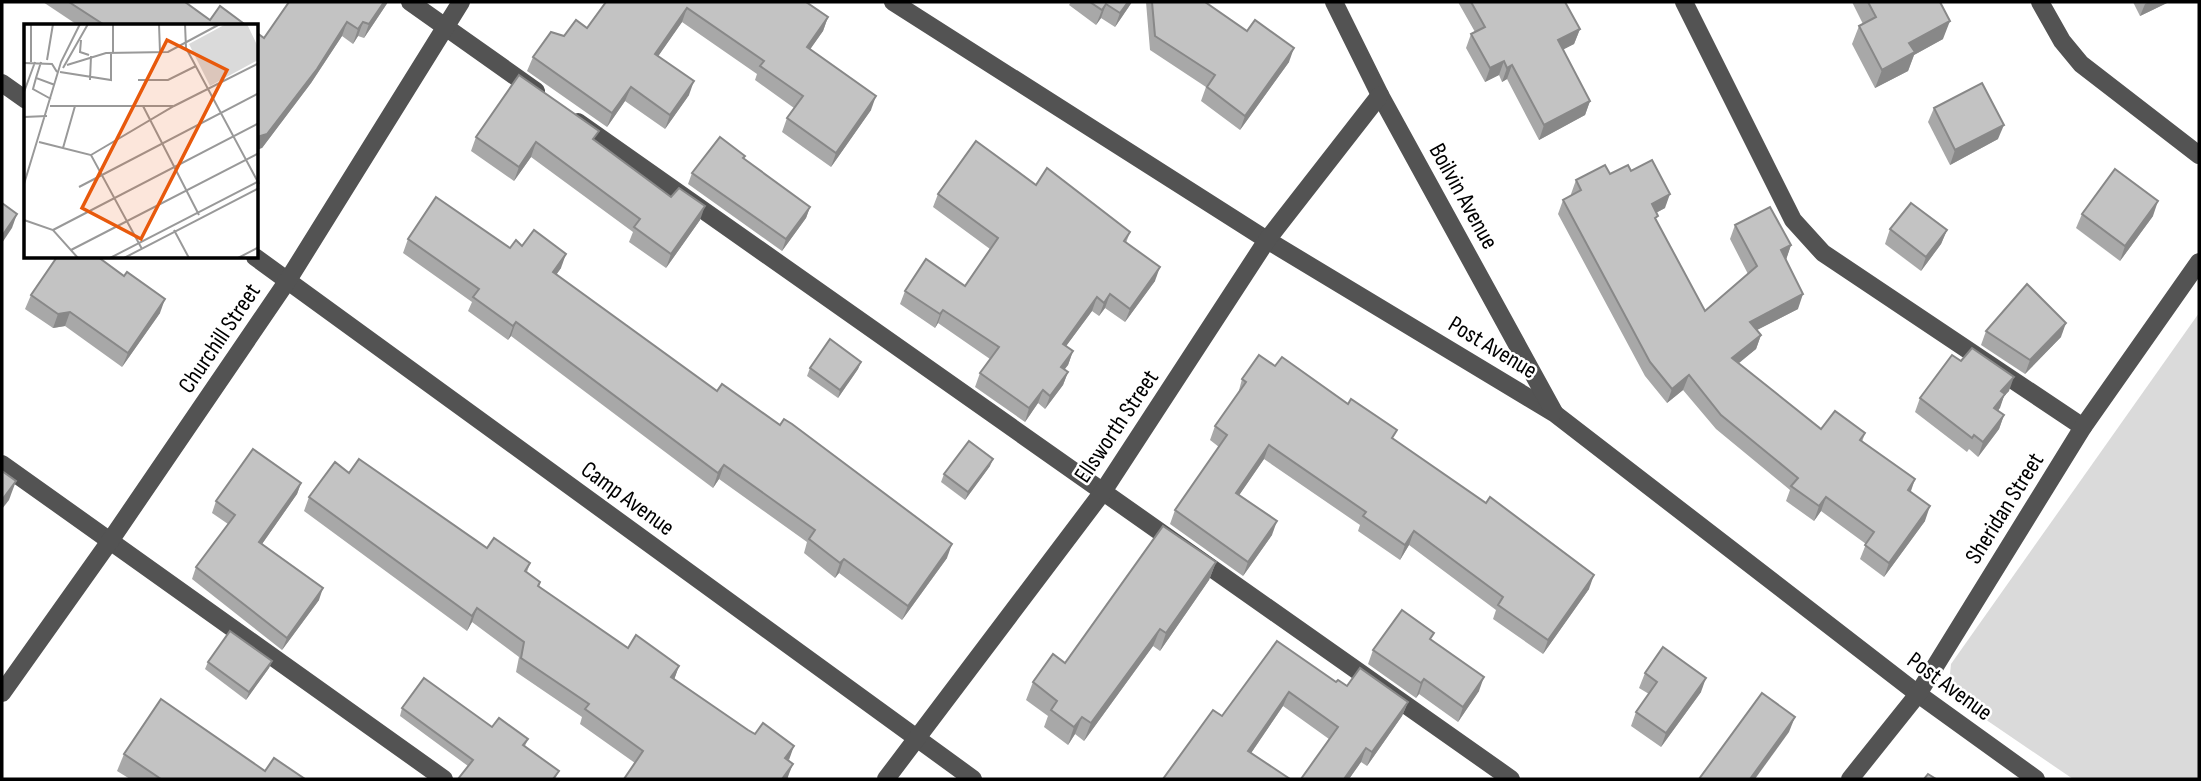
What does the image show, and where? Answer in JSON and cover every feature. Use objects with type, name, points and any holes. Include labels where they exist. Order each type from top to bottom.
[{"type":"street","points":[[410,2],[546,99]]},
{"type":"street","name":"Churchill Street","points":[[2,693],[110,541],[288,280],[461,2]]},
{"type":"street","name":"Post Avenue","points":[[894,2],[1267,240],[1554,412],[1918,694],[2036,779]]},
{"type":"street","name":"Boilvin Avenue","points":[[1334,2],[1380,95],[1554,412]]},
{"type":"street","points":[[1684,2],[1793,220],[1823,253],[2083,428]]},
{"type":"street","points":[[2040,2],[2062,41],[2081,64],[2199,155]]},
{"type":"street","points":[[2,83],[24,99]]},
{"type":"street","name":"Ellsworth Street","points":[[886,779],[1102,493],[1267,240],[1380,95]]},
{"type":"street","points":[[569,115],[1511,779]]},
{"type":"street","name":"Camp Avenue","points":[[258,259],[973,779]]},
{"type":"street","name":"Sheridan Street","points":[[1850,779],[1918,694],[2083,428],[2199,262]]},
{"type":"street","points":[[2,464],[444,779]]},
{"type":"shaded area","points":[[2199,313],[2199,779],[2073,779],[1960,702],[1949,684],[1951,664]]},
{"type":"building","points":[[69,2],[185,2],[210,20],[220,6],[244,24],[103,24]]},
{"type":"building","points":[[289,2],[384,2],[369,24],[363,22],[358,29],[347,22],[317,69],[267,134],[259,136],[259,34],[264,38]]},
{"type":"building","points":[[606,2],[806,2],[828,17],[807,47],[876,96],[836,153],[787,118],[803,96],[760,66],[764,61],[687,8],[655,54],[694,81],[670,115],[631,87],[612,113],[533,57],[551,32],[564,36],[576,20],[587,28]]},
{"type":"building","points":[[1090,2],[1128,2],[1120,13],[1106,4],[1102,10]]},
{"type":"building","points":[[1152,2],[1205,2],[1247,31],[1255,20],[1294,48],[1245,116],[1207,87],[1215,75],[1155,36]]},
{"type":"building","points":[[1471,2],[1565,2],[1580,29],[1558,40],[1590,101],[1544,125],[1512,65],[1507,68],[1504,61],[1490,68],[1471,34],[1485,27]]},
{"type":"building","points":[[1868,2],[1940,2],[1950,21],[1909,43],[1915,52],[1882,70],[1859,26],[1876,17]]},
{"type":"building","points":[[519,75],[599,131],[593,139],[671,197],[679,188],[705,206],[671,254],[634,227],[640,219],[536,142],[519,167],[476,137]]},
{"type":"building","points":[[1982,83],[2004,125],[1955,150],[1934,108]]},
{"type":"building","points":[[720,137],[745,156],[743,158],[810,207],[786,239],[692,173]]},
{"type":"building","points":[[976,141],[1036,185],[1047,168],[1130,232],[1124,241],[1160,267],[1130,309],[1110,294],[1104,303],[1097,297],[1063,344],[1073,351],[1061,367],[1068,372],[1050,396],[1043,390],[1029,408],[980,373],[999,347],[943,310],[940,314],[905,291],[926,259],[965,286],[998,238],[938,194]]},
{"type":"building","points":[[1652,160],[1670,194],[1652,204],[1658,216],[1655,218],[1705,311],[1757,266],[1735,225],[1770,207],[1791,245],[1781,250],[1803,294],[1750,322],[1761,335],[1732,358],[1821,429],[1835,411],[1865,433],[1860,440],[1915,479],[1908,490],[1930,506],[1889,563],[1865,545],[1874,532],[1826,497],[1819,506],[1791,486],[1798,478],[1721,415],[1689,375],[1672,389],[1650,362],[1563,200],[1581,190],[1576,180],[1605,165],[1610,174],[1628,165],[1631,171]]},
{"type":"building","points":[[2115,169],[2158,201],[2125,246],[2082,214]]},
{"type":"building","points":[[436,197],[510,248],[516,240],[522,246],[534,230],[566,254],[553,272],[717,391],[722,384],[780,425],[784,419],[792,424],[952,544],[908,606],[844,559],[840,563],[809,539],[815,530],[724,465],[718,473],[516,322],[513,326],[473,297],[479,289],[408,239]]},
{"type":"building","points":[[2,203],[17,214],[2,236]]},
{"type":"building","points":[[1911,203],[1947,230],[1926,257],[1890,229]]},
{"type":"building","points":[[56,259],[101,259],[124,276],[127,272],[165,299],[128,353],[70,312],[58,314],[31,295]]},
{"type":"building","points":[[2027,284],[2066,323],[2030,360],[1986,331]]},
{"type":"building","points":[[830,339],[861,362],[840,390],[810,368]]},
{"type":"building","points":[[1972,348],[2014,377],[2001,391],[2005,394],[1994,408],[2004,415],[1983,442],[1974,435],[1972,438],[1920,398],[1952,355],[1961,361]]},
{"type":"building","points":[[1259,355],[1275,366],[1282,357],[1348,404],[1351,399],[1397,430],[1392,438],[1486,503],[1490,497],[1594,575],[1548,640],[1498,605],[1503,597],[1414,531],[1405,545],[1363,516],[1366,512],[1269,445],[1236,493],[1277,521],[1248,562],[1175,510],[1227,435],[1215,426],[1246,382],[1242,379]]},
{"type":"building","points":[[969,441],[993,459],[968,492],[944,474]]},
{"type":"building","points":[[253,449],[301,483],[259,542],[323,588],[287,638],[196,567],[235,515],[216,501]]},
{"type":"building","points":[[359,459],[487,548],[494,538],[530,563],[525,571],[540,582],[538,586],[628,648],[636,635],[679,666],[671,677],[748,730],[755,734],[763,723],[794,746],[785,758],[793,764],[782,779],[624,779],[643,751],[585,709],[589,704],[521,658],[524,642],[477,608],[472,616],[309,497],[335,462],[349,473]]},
{"type":"building","points":[[2,471],[16,481],[2,500]]},
{"type":"building","points":[[1163,526],[1216,562],[1166,633],[1160,629],[1091,723],[1082,717],[1074,727],[1051,710],[1057,701],[1033,682],[1053,654],[1065,663]]},
{"type":"building","points":[[1402,610],[1434,633],[1430,639],[1484,677],[1463,707],[1424,679],[1421,683],[1373,650]]},
{"type":"building","points":[[230,631],[272,661],[249,692],[208,662]]},
{"type":"building","points":[[1277,641],[1336,682],[1338,680],[1347,686],[1360,668],[1408,702],[1372,752],[1366,748],[1344,779],[1301,779],[1338,727],[1289,692],[1248,751],[1290,779],[1163,779],[1213,710],[1222,716]]},
{"type":"building","points":[[1663,647],[1706,678],[1666,733],[1636,712],[1657,682],[1645,673]]},
{"type":"building","points":[[424,678],[492,727],[499,718],[528,739],[523,745],[559,771],[553,779],[458,779],[473,760],[402,708]]},
{"type":"building","points":[[1762,693],[1795,717],[1750,779],[1699,779]]},
{"type":"building","points":[[161,699],[265,771],[274,758],[305,779],[161,779],[124,754]]}]
